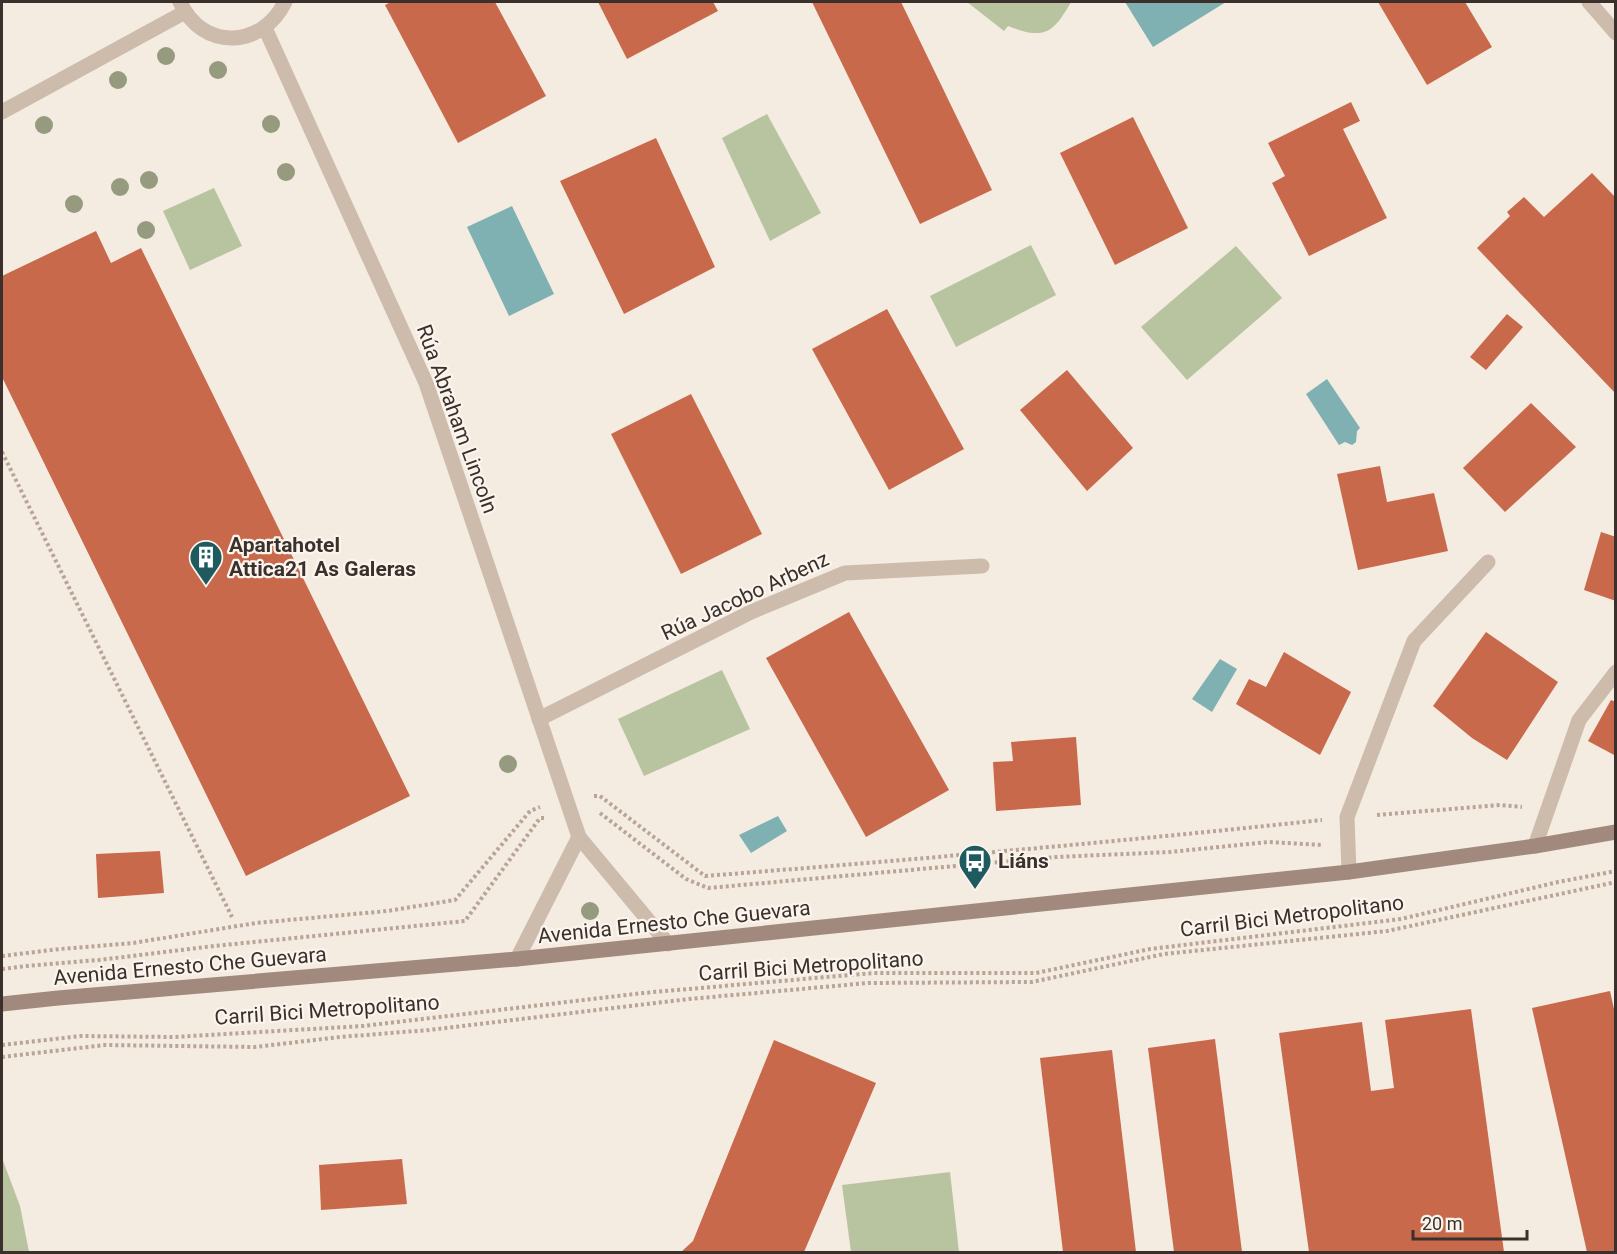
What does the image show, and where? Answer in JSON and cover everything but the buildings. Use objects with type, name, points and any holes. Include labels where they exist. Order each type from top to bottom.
[{"type":"main road","name":"Avenida Ernesto Che Guevara","points":[[2,1004],[517,959],[1349,872],[1535,846],[1616,832]]},
{"type":"street","points":[[2,112],[183,7],[197,26],[213,34],[231,38],[249,36],[265,28],[277,16],[285,2]]},
{"type":"street","points":[[1589,2],[1616,33]]},
{"type":"street","name":"Rúa Abraham Lincoln","points":[[265,28],[426,383],[579,837],[668,944]]},
{"type":"street","points":[[1349,872],[1347,818],[1414,641],[1488,562]]},
{"type":"street","name":"Rúa Jacobo Arbenz","points":[[539,719],[751,612],[845,573],[982,566]]},
{"type":"street","points":[[1535,846],[1579,720],[1616,672]]},
{"type":"street","points":[[517,959],[579,837]]},
{"type":"path","points":[[2,452],[232,917]]},
{"type":"path","points":[[2,956],[133,942],[256,924],[387,912],[455,900],[530,811],[600,796],[705,876],[945,858],[1500,805],[1548,809]]},
{"type":"path","points":[[2,969],[465,921],[540,818],[568,804],[595,809],[686,879],[708,888],[1020,860],[1170,852],[1268,842],[1347,846]]},
{"type":"path","name":"Carril Bici Metropolitano","points":[[2,1045],[81,1035],[174,1037],[363,1026],[643,993],[873,973],[1036,973],[1150,949],[1401,919],[1558,882],[1616,871]]},
{"type":"path","points":[[2,1057],[105,1045],[255,1047],[429,1030],[689,999],[868,983],[1032,982],[1164,954],[1387,931],[1616,882]]},
{"type":"green space","points":[[967,2],[1071,2],[1053,27],[1039,33],[1030,33],[1008,26],[1004,31]]},
{"type":"green space","points":[[767,114],[821,213],[770,241],[722,138]]},
{"type":"green space","points":[[214,188],[242,246],[190,270],[163,211]]},
{"type":"green space","points":[[1031,245],[1056,295],[956,347],[930,296]]},
{"type":"green space","points":[[1236,246],[1282,298],[1187,380],[1141,327]]},
{"type":"green space","points":[[722,670],[750,729],[644,776],[618,719]]},
{"type":"green space","points":[[2,1158],[20,1206],[29,1252],[2,1252]]},
{"type":"green space","points":[[950,1172],[959,1252],[851,1252],[842,1185]]},
{"type":"water","points":[[1125,2],[1226,2],[1153,47]]},
{"type":"water","points":[[512,206],[554,294],[509,316],[467,227]]},
{"type":"water","points":[[1327,379],[1360,428],[1357,431],[1356,442],[1352,445],[1345,442],[1339,445],[1306,394]]},
{"type":"water","points":[[1220,659],[1237,669],[1212,712],[1192,699]]},
{"type":"water","points":[[778,816],[787,831],[751,853],[739,835]]},
{"type":"place","name":"Apartahotel Attica21 As Galeras","points":[[206,586]]},
{"type":"place","name":"Liáns","points":[[975,890]]}]
